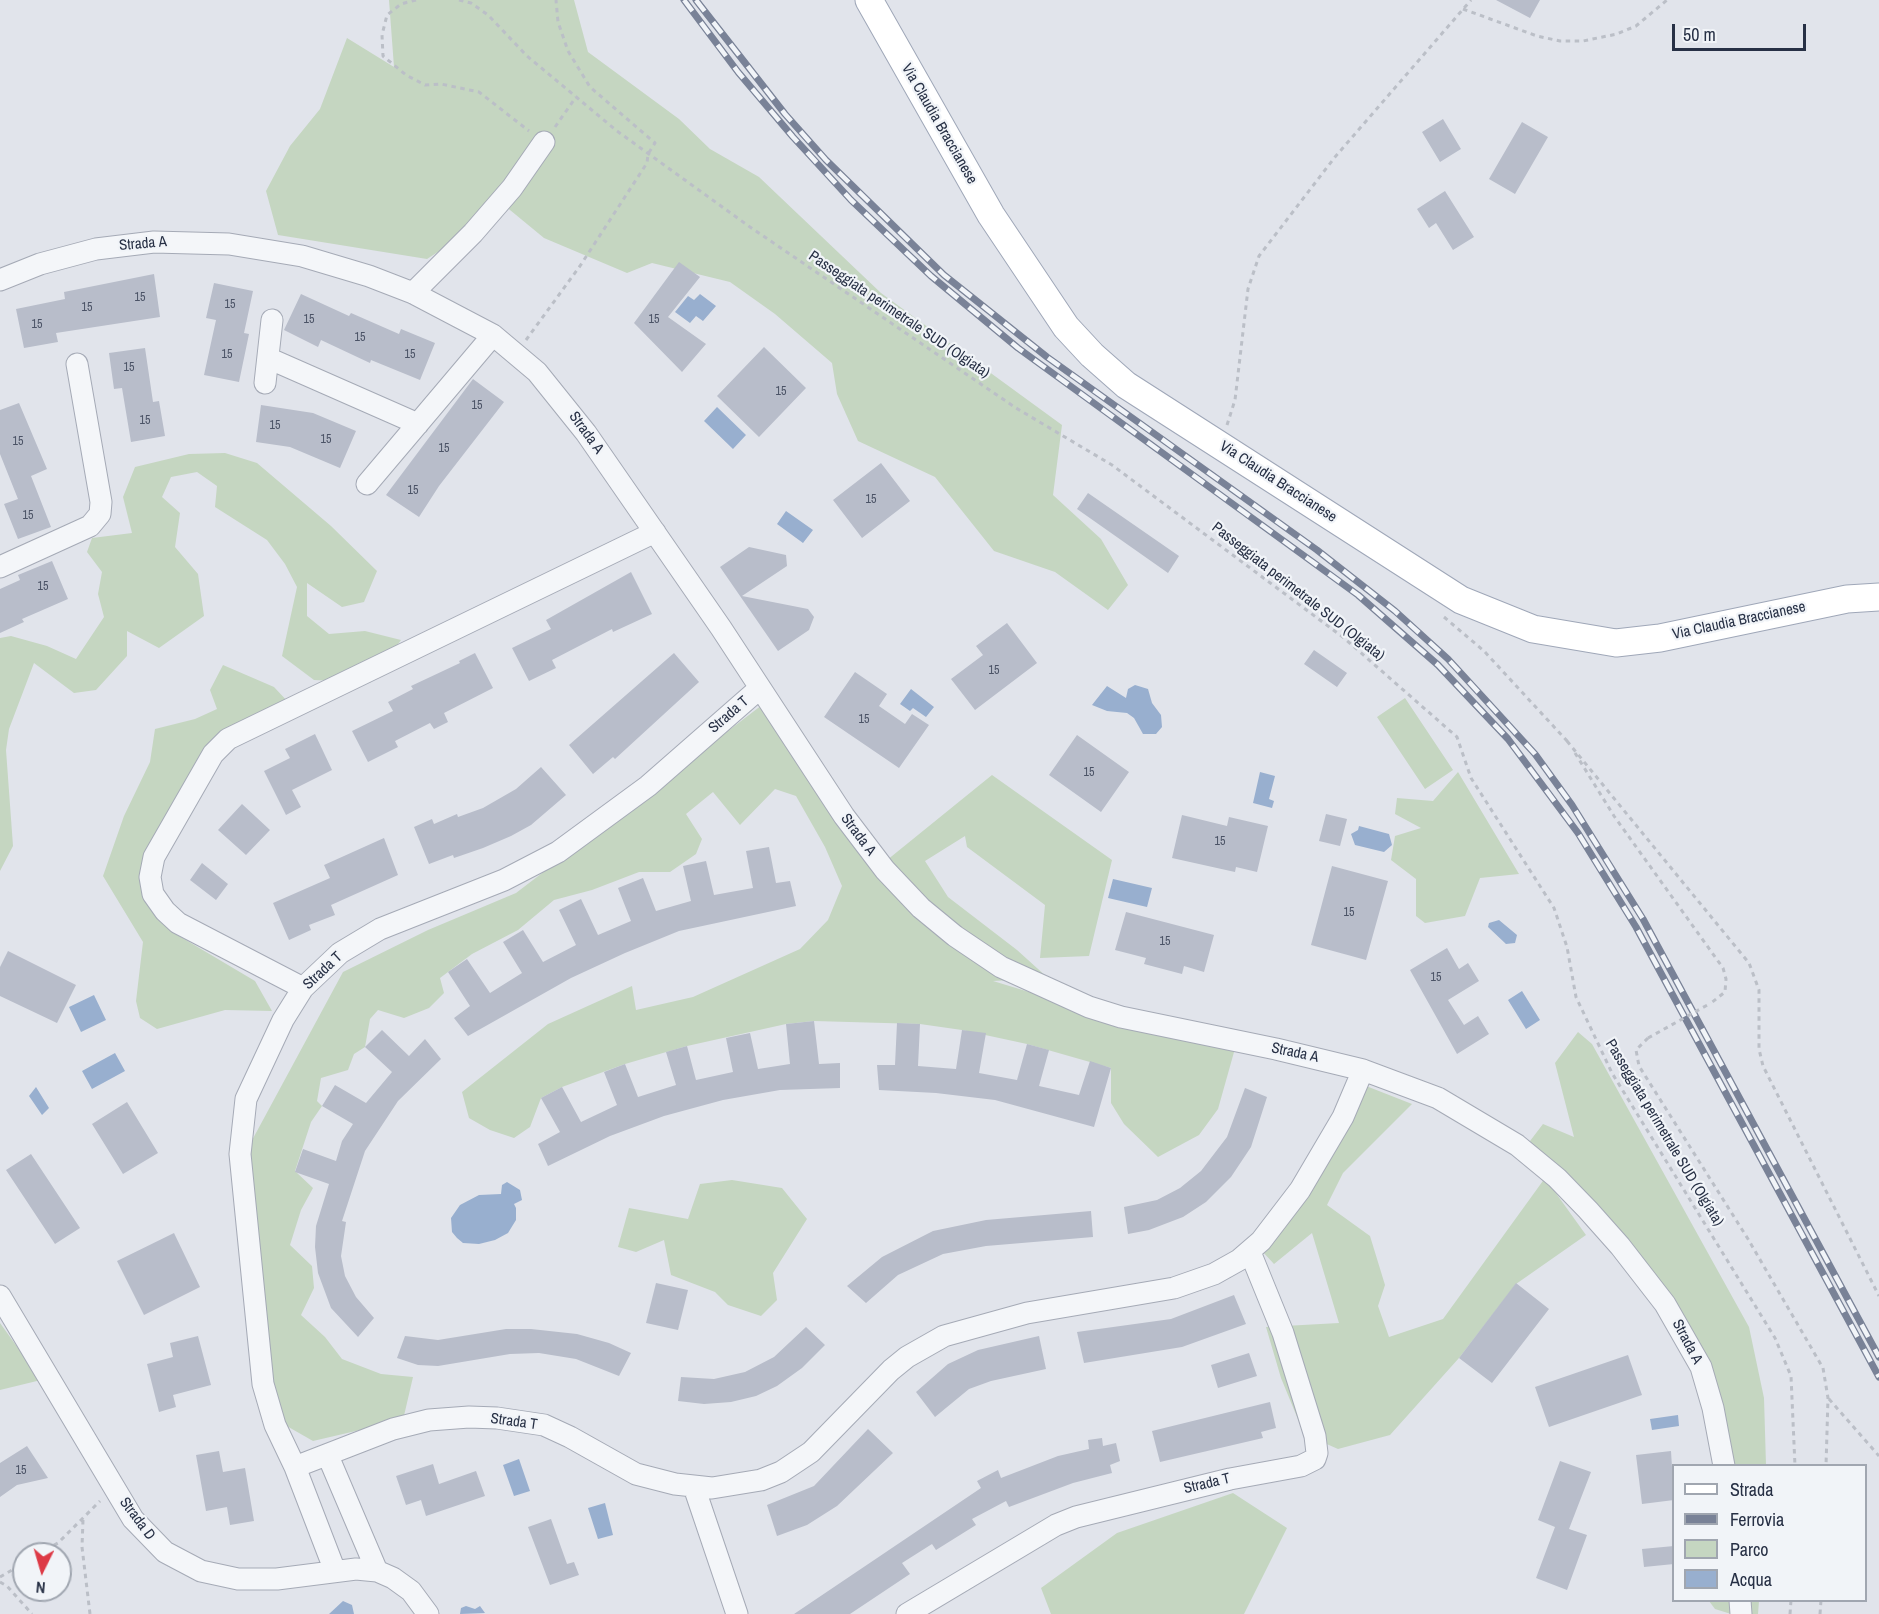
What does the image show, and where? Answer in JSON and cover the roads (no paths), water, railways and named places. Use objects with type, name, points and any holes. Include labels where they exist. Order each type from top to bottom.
[{"type":"main road","name":"Via Claudia Braccianese","points":[[868,0],[991,215],[1066,327],[1126,385],[1461,600],[1495,615],[1553,633],[1616,643],[1660,638],[1847,599],[1879,597]]},
{"type":"street","points":[[413,293],[512,188],[544,142]]},
{"type":"street","name":"Strada A","points":[[0,280],[40,264],[96,249],[154,242],[190,241],[266,249],[302,256],[369,276],[413,293],[493,334],[517,354],[562,400],[655,532],[844,816],[885,870],[929,916],[984,957],[1035,984],[1105,1013],[1363,1070],[1438,1098],[1494,1130],[1557,1178],[1604,1228],[1665,1304],[1692,1348],[1713,1408],[1724,1464]]},
{"type":"street","points":[[265,383],[272,320]]},
{"type":"street","points":[[367,484],[493,334]]},
{"type":"street","points":[[268,358],[418,424]]},
{"type":"street","points":[[0,567],[90,526],[100,514],[102,502],[77,364]]},
{"type":"street","points":[[303,988],[178,923],[165,911],[153,894],[150,877],[154,856],[213,754],[228,739],[655,532]]},
{"type":"street","name":"Strada T","points":[[335,1571],[295,1467],[275,1425],[262,1384],[240,1154],[243,1117],[253,1082],[283,1020],[303,988],[340,954],[380,929],[530,868],[582,837],[648,786],[760,688]]},
{"type":"street","name":"Strada T","points":[[295,1467],[411,1424],[448,1418],[497,1418],[544,1425],[636,1474],[694,1487],[746,1485],[771,1476],[797,1463],[827,1438],[891,1370],[907,1357],[944,1336],[1017,1315],[1174,1288],[1214,1274],[1250,1252],[1280,1217],[1323,1153],[1343,1117],[1363,1070]]},
{"type":"street","name":"Strada T","points":[[907,1614],[1076,1516],[1230,1479],[1301,1466],[1315,1459],[1317,1453],[1315,1436],[1283,1333],[1250,1252]]},
{"type":"street","name":"Strada D","points":[[1,1298],[133,1519],[154,1542],[185,1564],[201,1571],[238,1579],[264,1580],[335,1571],[377,1571],[393,1578],[411,1592],[428,1614]]},
{"type":"street","points":[[328,1456],[377,1571]]},
{"type":"street","points":[[694,1487],[737,1614]]},
{"type":"water","points":[[700,294],[716,306],[703,321],[696,316],[690,323],[675,312],[688,296],[694,300]]},
{"type":"water","points":[[717,407],[746,435],[733,449],[704,421]]},
{"type":"water","points":[[786,511],[813,530],[803,543],[777,524]]},
{"type":"water","points":[[1135,685],[1148,689],[1152,703],[1161,715],[1162,727],[1156,734],[1143,734],[1134,718],[1127,713],[1107,711],[1092,705],[1107,686],[1126,698],[1128,689]]},
{"type":"water","points":[[911,689],[934,707],[926,717],[913,708],[910,711],[900,704]]},
{"type":"water","points":[[1260,772],[1275,776],[1269,799],[1274,801],[1272,808],[1253,803]]},
{"type":"water","points":[[1359,826],[1389,834],[1392,845],[1384,852],[1355,845],[1351,834],[1358,830]]},
{"type":"water","points":[[1113,879],[1152,888],[1147,907],[1108,898]]},
{"type":"water","points":[[1499,920],[1517,935],[1515,943],[1506,944],[1488,927],[1489,923]]},
{"type":"water","points":[[1522,991],[1540,1020],[1526,1029],[1508,1000]]},
{"type":"water","points":[[94,995],[106,1020],[81,1032],[69,1007]]},
{"type":"water","points":[[115,1053],[125,1071],[92,1089],[82,1071]]},
{"type":"water","points":[[36,1087],[49,1108],[42,1115],[29,1096]]},
{"type":"water","points":[[507,1182],[520,1190],[522,1200],[514,1204],[516,1220],[508,1233],[495,1240],[479,1244],[463,1243],[452,1232],[451,1218],[460,1205],[479,1195],[501,1194],[502,1185]]},
{"type":"water","points":[[1678,1415],[1679,1426],[1652,1430],[1650,1419]]},
{"type":"water","points":[[519,1459],[530,1491],[514,1496],[503,1465]]},
{"type":"water","points":[[605,1503],[613,1535],[598,1539],[588,1508]]},
{"type":"water","points":[[343,1601],[352,1605],[354,1614],[329,1614]]},
{"type":"water","points":[[466,1606],[475,1609],[480,1606],[485,1613],[460,1614],[461,1608]]},
{"type":"railway","points":[[684,0],[738,72],[793,137],[851,200],[931,276],[1018,348],[1358,595],[1438,665],[1508,739],[1578,833],[1636,927],[1879,1377]]},
{"type":"railway","points":[[696,0],[785,114],[826,160],[944,275],[1047,357],[1317,550],[1395,611],[1448,659],[1535,754],[1572,805],[1643,919],[1879,1357]]}]
